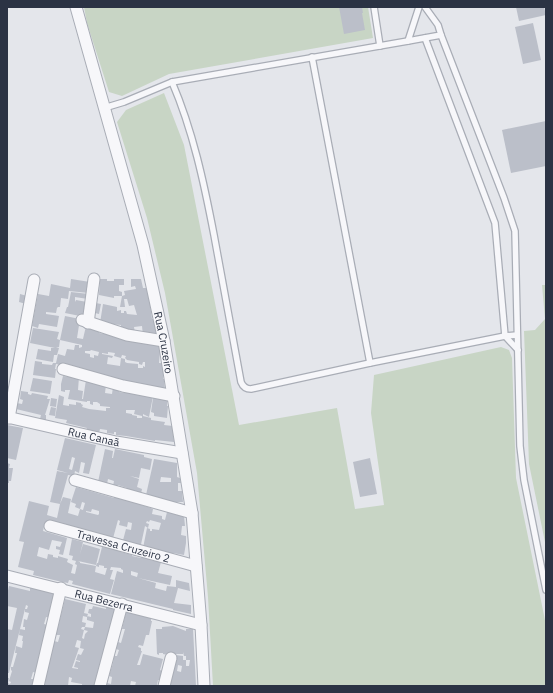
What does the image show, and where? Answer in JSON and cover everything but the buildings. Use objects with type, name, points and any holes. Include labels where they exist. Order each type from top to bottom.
[{"type":"street","name":"Rua Cruzeiro","points":[[76,7],[143,245],[164,340],[192,513],[201,624],[204,686]]},
{"type":"street","points":[[94,279],[85,322],[127,335],[164,340]]},
{"type":"street","points":[[8,417],[34,280]]},
{"type":"street","points":[[63,369],[124,386],[174,396]]},
{"type":"street","name":"Rua Canaã","points":[[8,417],[116,442],[182,453]]},
{"type":"street","points":[[74,480],[192,513]]},
{"type":"street","name":"Travessa Cruzeiro 2","points":[[50,526],[196,566]]},
{"type":"street","name":"Rua Bezerra","points":[[7,576],[61,588],[201,624]]},
{"type":"street","points":[[38,686],[61,588]]},
{"type":"street","points":[[100,686],[122,604]]},
{"type":"street","points":[[164,686],[171,658]]},
{"type":"lane","points":[[374,7],[380,46]]},
{"type":"lane","points":[[408,41],[419,7]]},
{"type":"lane","points":[[424,7],[438,25],[504,198],[515,231],[520,446],[524,480],[546,590]]},
{"type":"lane","points":[[104,108],[124,102],[172,82],[441,35]]},
{"type":"lane","points":[[425,38],[495,223],[505,336],[518,350]]},
{"type":"lane","points":[[312,57],[370,363]]},
{"type":"lane","points":[[172,82],[182,105],[205,191],[240,374],[243,386],[247,389],[370,363],[505,336],[517,335]]},
{"type":"green space","points":[[84,7],[368,7],[373,38],[169,74],[122,96],[109,92],[87,23]]},
{"type":"green space","points":[[164,93],[184,145],[239,425],[337,408],[355,509],[384,505],[371,413],[374,375],[501,347],[509,350],[512,358],[516,478],[546,625],[546,686],[213,686],[208,597],[197,473],[165,293],[147,218],[117,122],[126,110]]},
{"type":"green space","points":[[542,285],[546,285],[546,547],[529,464],[524,331],[535,330],[545,319]]}]
